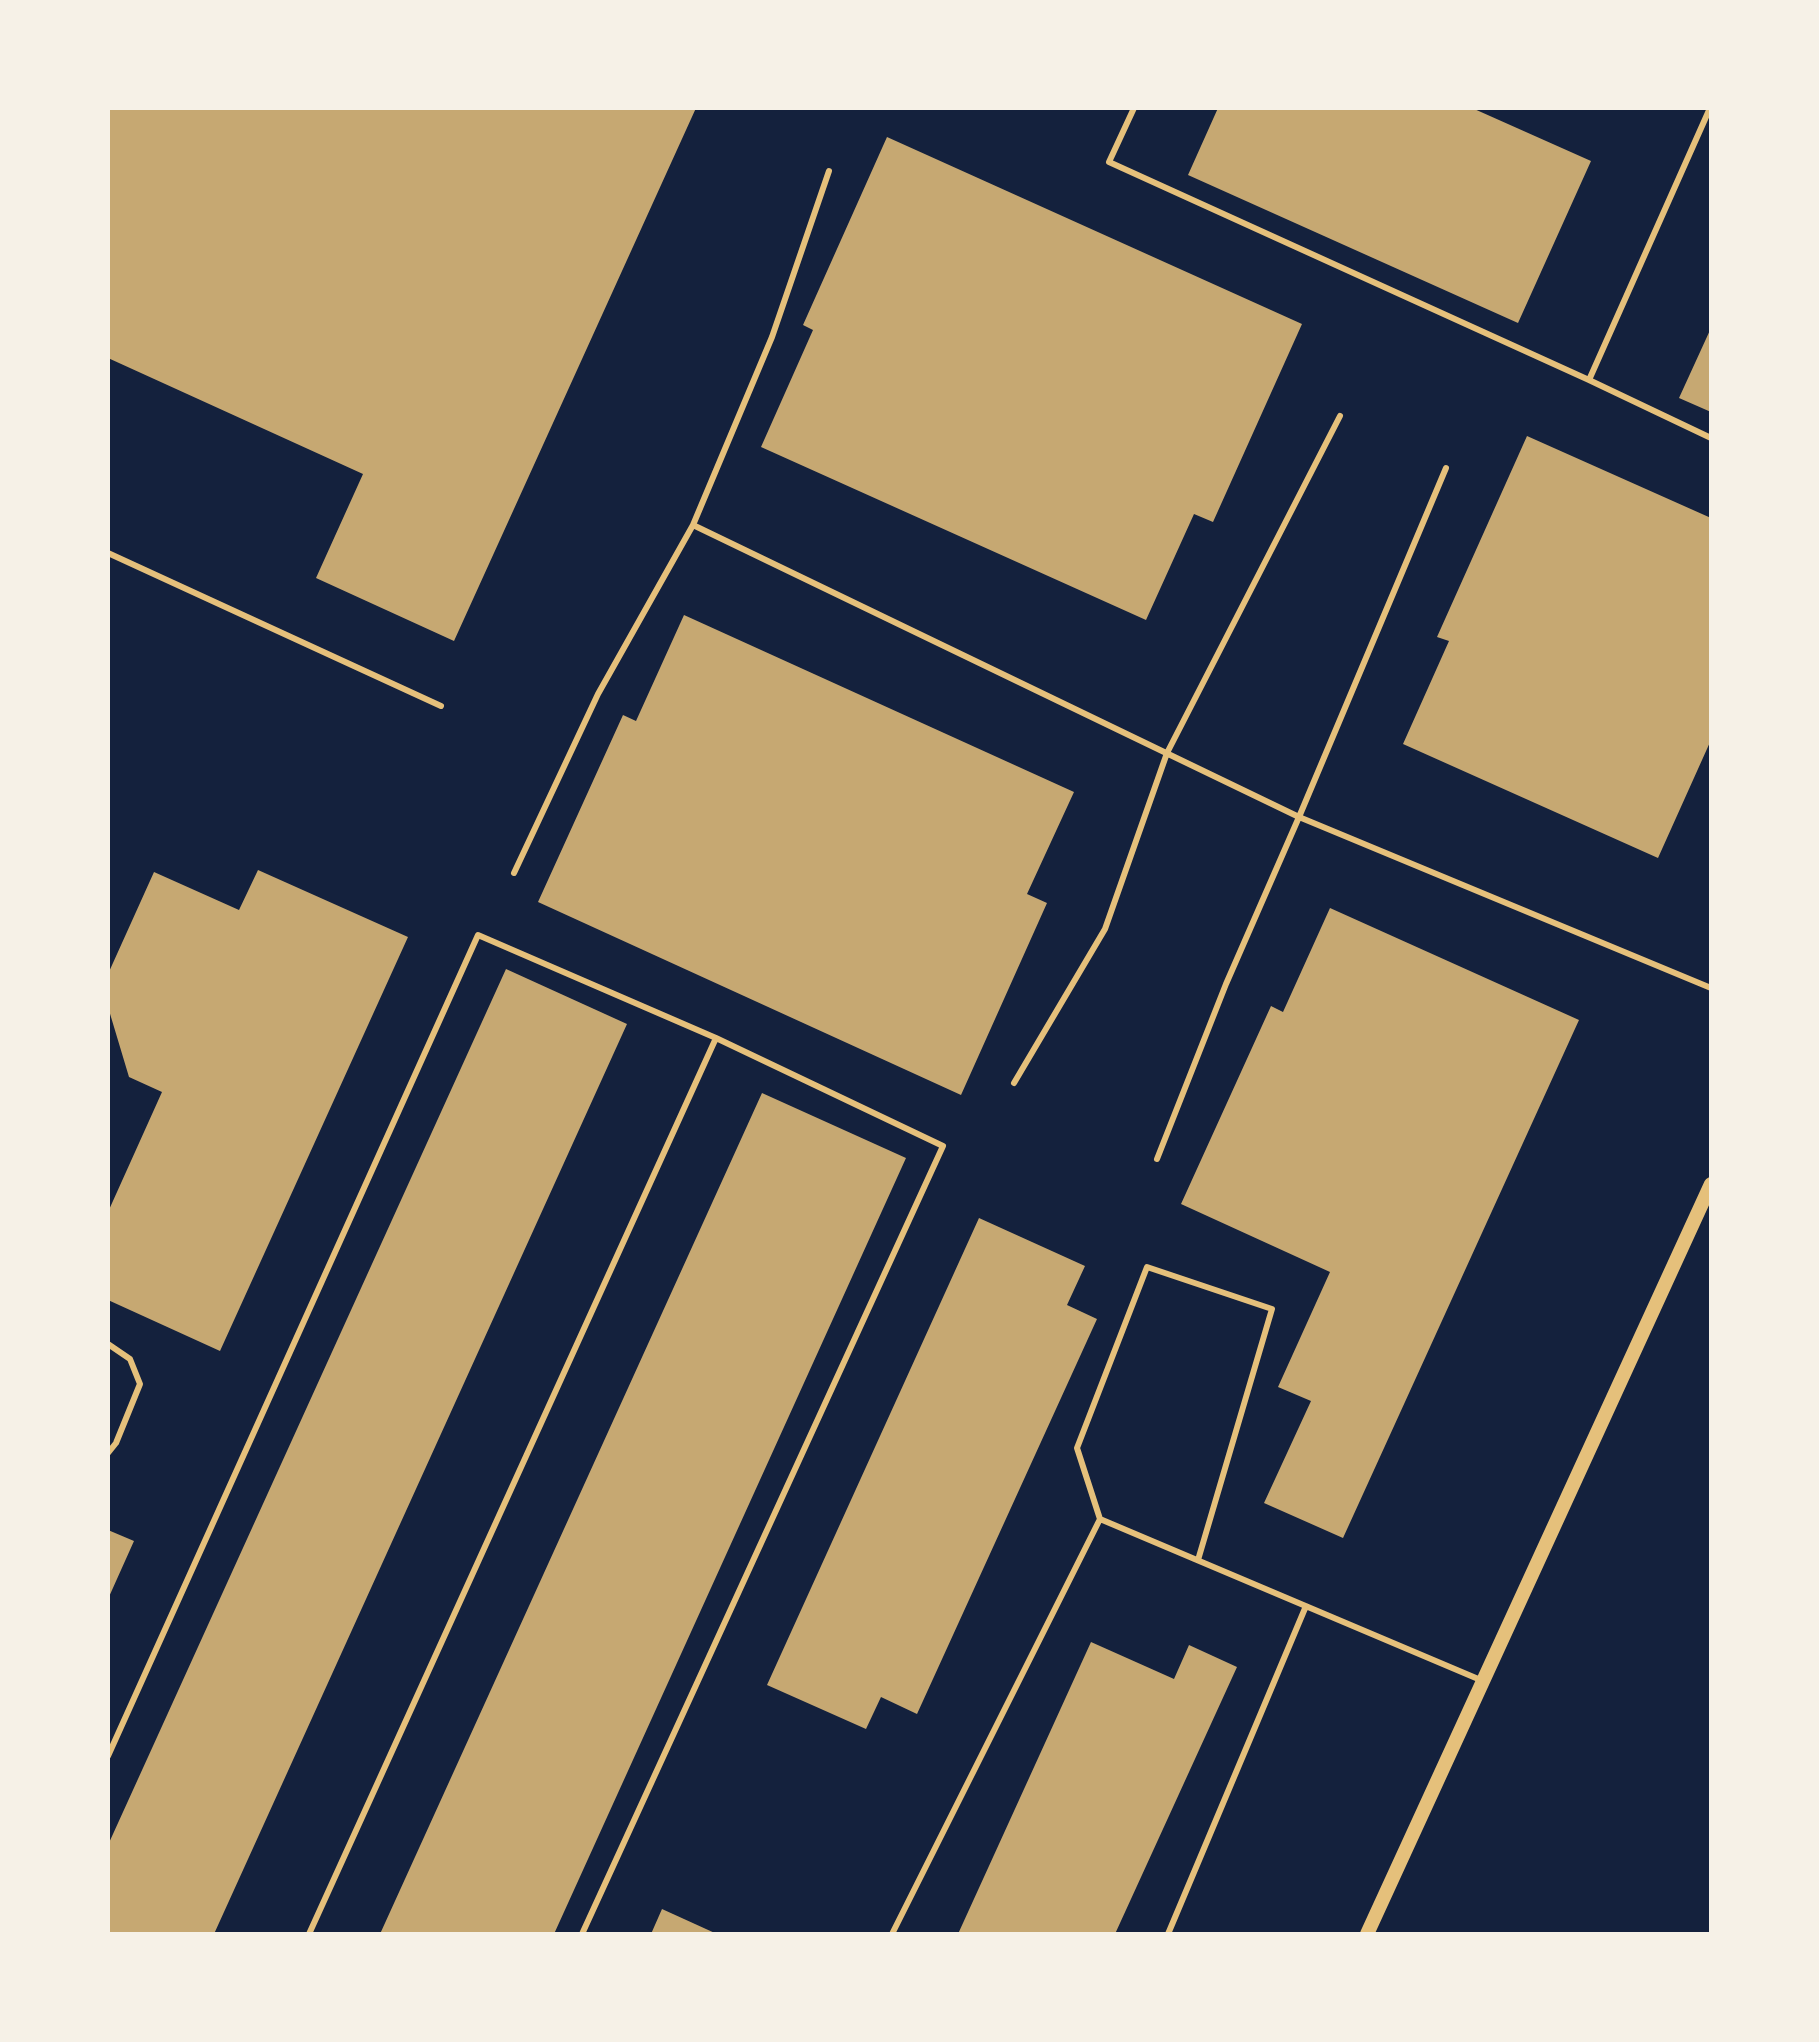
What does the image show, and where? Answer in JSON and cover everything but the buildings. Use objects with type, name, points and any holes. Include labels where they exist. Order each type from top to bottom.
[{"type":"street","points":[[1367,1934],[1711,1184]]},
{"type":"lane","points":[[1134,108],[1109,162],[1711,438]]},
{"type":"lane","points":[[1589,380],[1710,108]]},
{"type":"lane","points":[[514,873],[598,694],[693,525],[772,337],[829,171]]},
{"type":"lane","points":[[1014,1083],[1105,929],[1167,753],[1340,416]]},
{"type":"lane","points":[[1157,1159],[1226,984],[1446,468]]},
{"type":"lane","points":[[693,525],[1299,817],[1711,988]]},
{"type":"lane","points":[[108,553],[441,706]]},
{"type":"lane","points":[[108,1756],[478,935],[716,1038],[943,1146],[582,1934]]},
{"type":"lane","points":[[309,1934],[716,1038]]},
{"type":"lane","points":[[892,1934],[1100,1519],[1077,1448],[1147,1267],[1272,1309],[1198,1560]]},
{"type":"lane","points":[[108,1344],[130,1359],[140,1384],[116,1443],[108,1453]]},
{"type":"lane","points":[[1100,1519],[1483,1681]]},
{"type":"lane","points":[[1168,1934],[1306,1606]]}]
